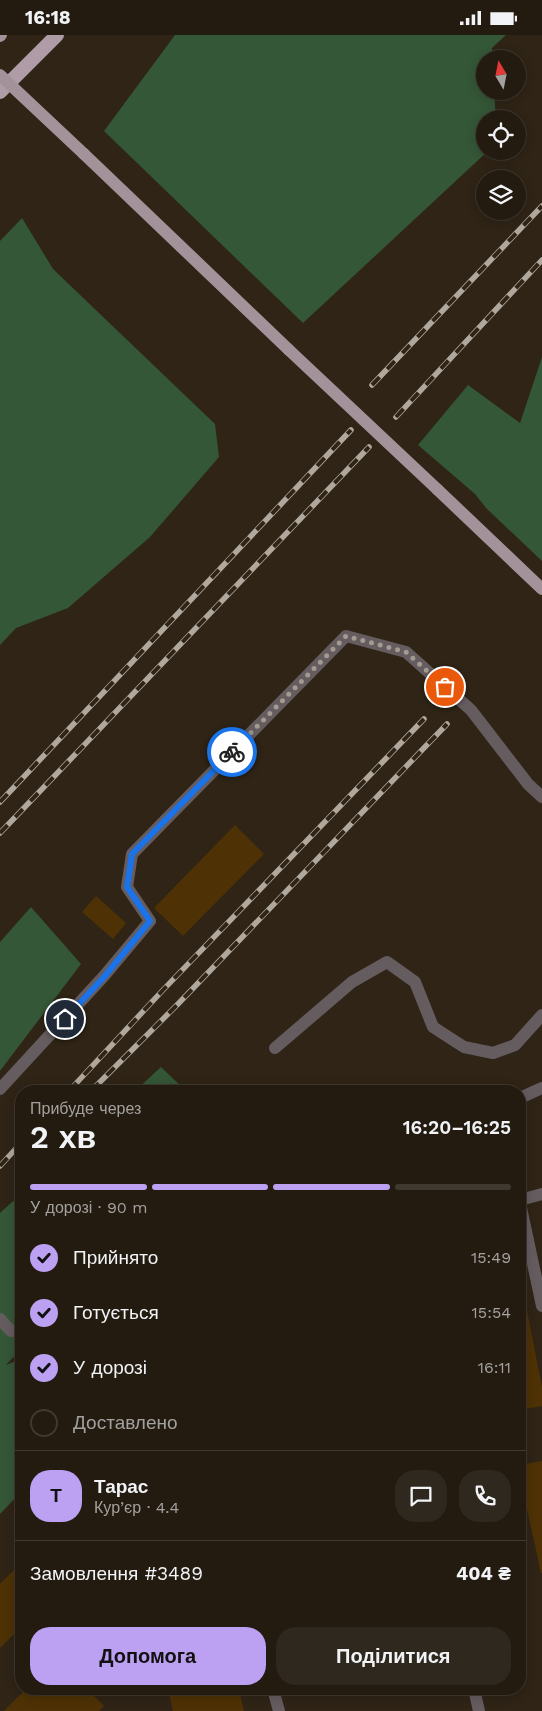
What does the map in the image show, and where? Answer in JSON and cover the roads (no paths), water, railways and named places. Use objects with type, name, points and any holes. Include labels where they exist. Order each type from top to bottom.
[{"type":"highway","points":[[0,92],[57,35]]},
{"type":"main road","points":[[0,75],[542,589]]},
{"type":"lane","points":[[0,1089],[104,977],[150,921],[127,887],[132,854],[346,636],[406,652],[471,710],[528,784],[542,797]]},
{"type":"lane","points":[[275,1048],[352,981],[387,962],[414,982],[433,1027],[464,1047],[493,1053],[514,1045],[542,1015]]},
{"type":"lane","points":[[526,1095],[542,1088]]},
{"type":"lane","points":[[526,1200],[542,1195]]},
{"type":"lane","points":[[526,1230],[542,1305]]},
{"type":"lane","points":[[0,1319],[12,1331],[15,1331]]},
{"type":"lane","points":[[275,1695],[279,1711]]},
{"type":"lane","points":[[475,1695],[479,1711]]},
{"type":"railway","points":[[372,385],[542,206]]},
{"type":"railway","points":[[396,417],[542,260]]},
{"type":"railway","points":[[0,802],[351,430]]},
{"type":"railway","points":[[0,833],[369,447]]},
{"type":"railway","points":[[75,1085],[163,990],[424,719]]},
{"type":"railway","points":[[97,1085],[178,1004],[447,724]]},
{"type":"railway","points":[[0,1166],[15,1150]]}]
